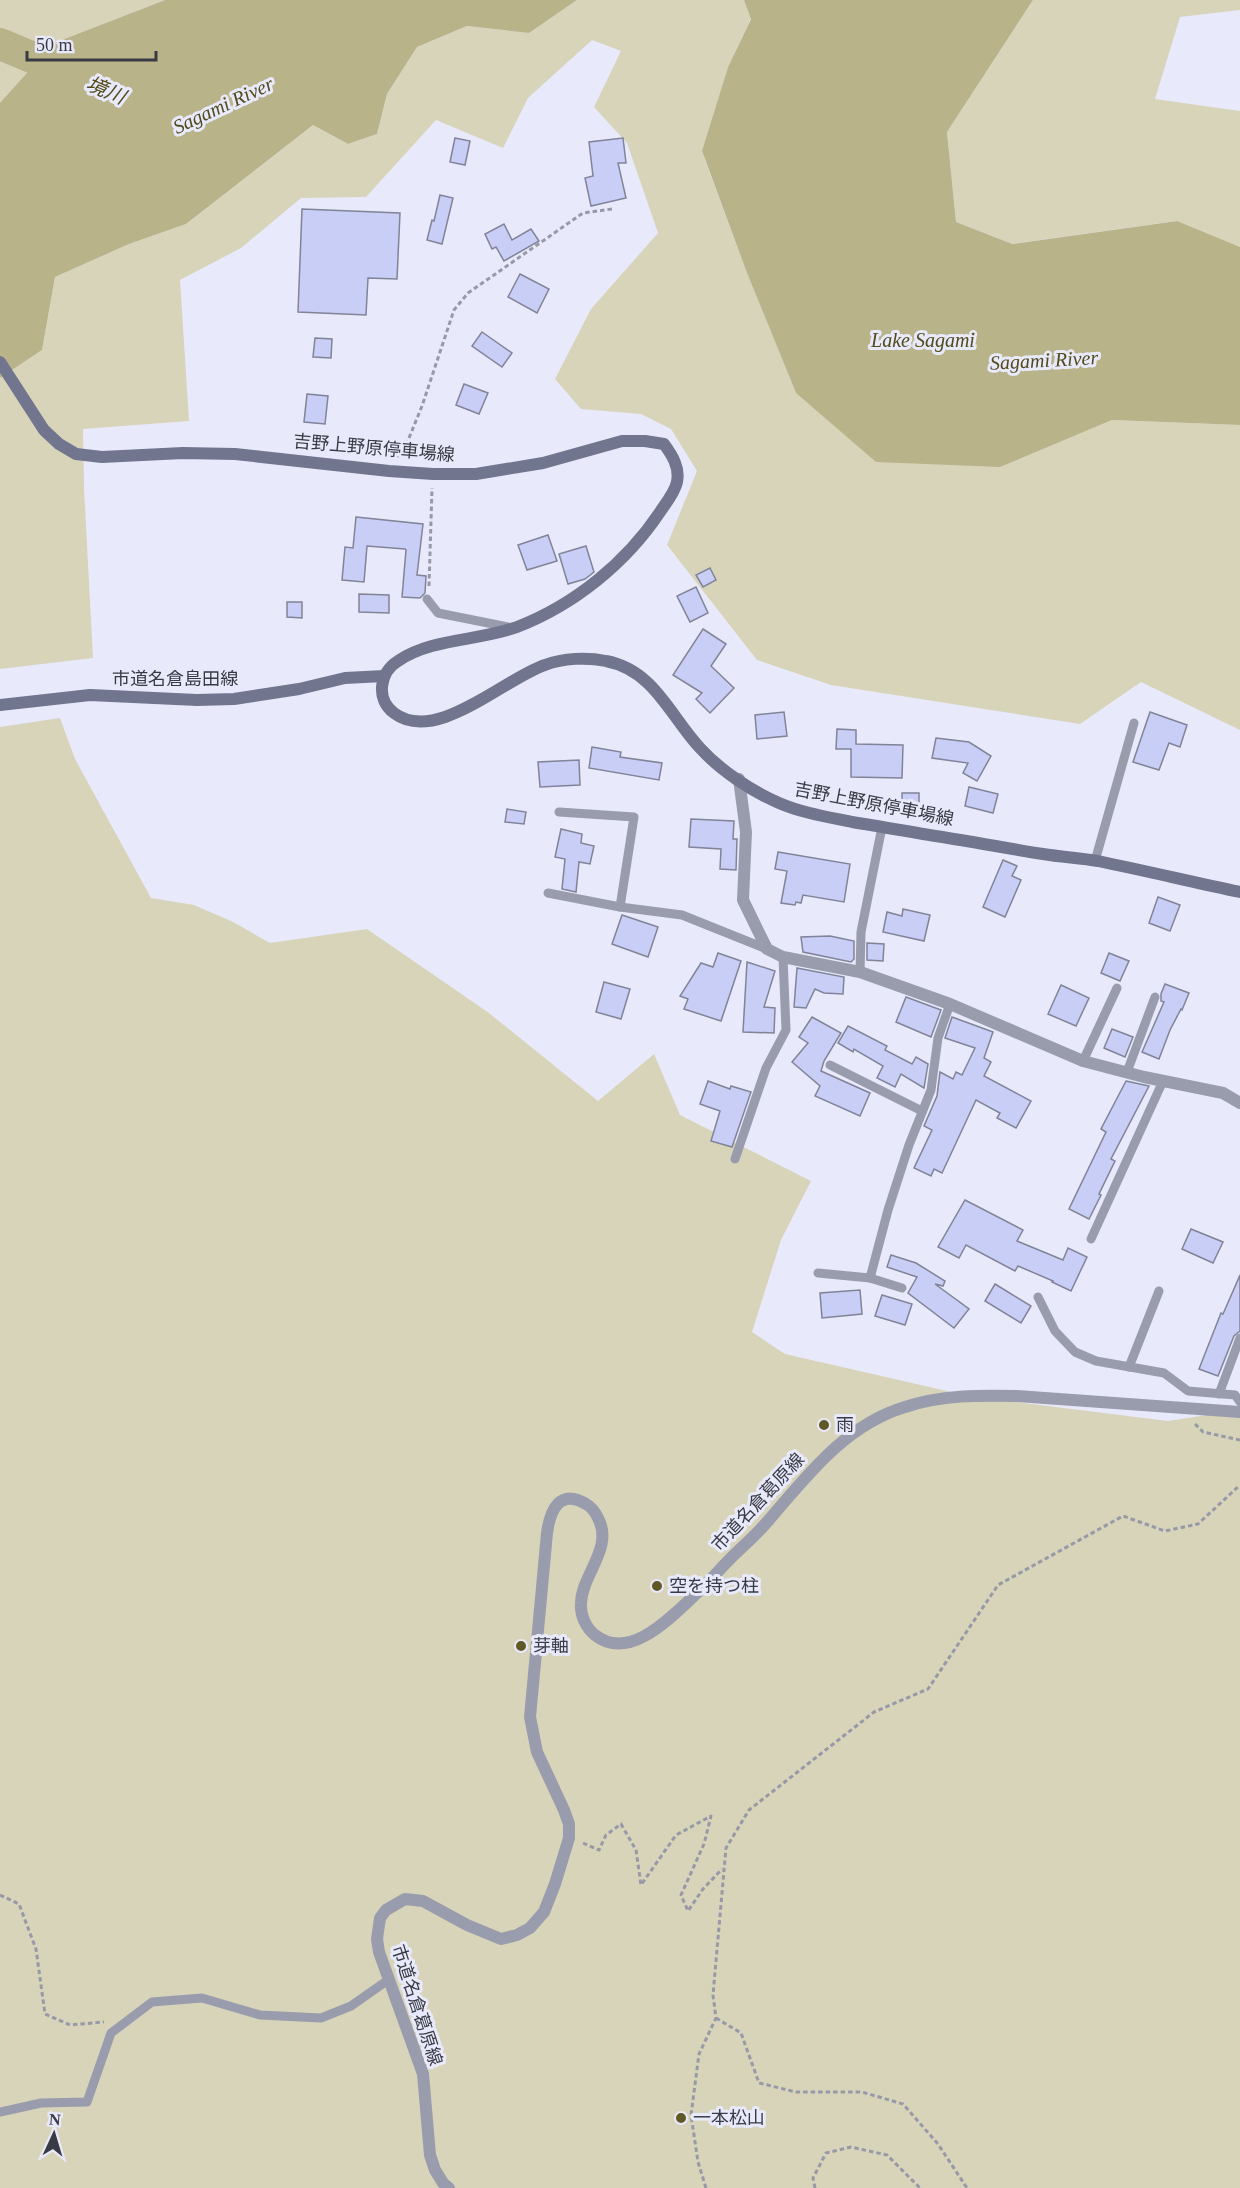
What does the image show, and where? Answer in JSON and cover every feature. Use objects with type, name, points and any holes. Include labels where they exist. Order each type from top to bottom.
[{"type":"main road","name":"吉野上野原停車場線","points":[[0,362],[44,430],[59,444],[76,454],[102,457],[183,453],[235,454],[388,471],[476,474],[543,463],[622,441],[664,444],[675,459],[678,481],[669,500],[652,525],[626,554],[600,578],[547,614],[514,628],[409,654],[393,664],[384,676],[382,690],[385,704],[395,714],[411,720],[431,721],[456,713],[545,665],[568,660],[609,661],[631,670],[658,692],[700,749],[739,779],[780,803],[806,812],[882,827],[1095,861],[1240,892]]},
{"type":"main road","name":"市道名倉島田線","points":[[0,705],[90,696],[234,699],[299,689],[345,678],[384,676]]},
{"type":"street","points":[[739,779],[746,832],[743,900],[767,950],[783,957],[860,972],[950,1004],[1083,1061],[1223,1093],[1240,1103]]},
{"type":"street","name":"市道名倉葛原線","points":[[449,2188],[435,2170],[430,2155],[423,2074],[388,1980],[377,1939],[377,1926],[386,1910],[405,1899],[413,1898],[486,1934],[501,1939],[517,1935],[530,1928],[544,1912],[569,1838],[567,1816],[537,1752],[530,1717],[549,1515],[555,1507],[562,1501],[579,1500],[589,1506],[601,1524],[601,1548],[582,1594],[582,1616],[594,1635],[604,1641],[628,1644],[640,1640],[658,1627],[700,1591],[767,1522],[820,1462],[850,1435],[884,1415],[922,1402],[981,1395],[1240,1412]]},
{"type":"lane","points":[[427,599],[438,613],[514,628]]},
{"type":"lane","points":[[1095,861],[1134,723]]},
{"type":"lane","points":[[559,812],[634,817],[620,907]]},
{"type":"lane","points":[[860,972],[861,932],[882,827]]},
{"type":"lane","points":[[548,893],[620,907],[682,915],[767,950]]},
{"type":"lane","points":[[735,1159],[766,1068],[786,1030],[783,957]]},
{"type":"lane","points":[[1083,1061],[1117,988]]},
{"type":"lane","points":[[1126,1072],[1155,997]]},
{"type":"lane","points":[[870,1278],[888,1210],[922,1111],[932,1090],[938,1038],[950,1004]]},
{"type":"lane","points":[[830,1065],[922,1111]]},
{"type":"lane","points":[[1091,1239],[1164,1081]]},
{"type":"lane","points":[[818,1273],[870,1278],[902,1288]]},
{"type":"lane","points":[[1129,1367],[1159,1291]]},
{"type":"lane","points":[[1038,1297],[1055,1331],[1075,1352],[1096,1361],[1164,1373],[1188,1391],[1235,1395],[1240,1402]]},
{"type":"lane","points":[[1220,1394],[1240,1338]]},
{"type":"lane","points":[[0,2112],[41,2103],[87,2102],[111,2033],[152,2002],[202,1998],[260,2015],[321,2018],[351,2006],[388,1980]]},
{"type":"path","points":[[388,471],[410,438],[454,310],[468,293],[583,213],[612,209]]},
{"type":"path","points":[[427,599],[433,474]]},
{"type":"path","points":[[1179,1408],[1203,1432],[1240,1440]]},
{"type":"path","points":[[706,2188],[698,2162],[692,2115],[699,2054],[716,2018],[713,1995],[726,1848],[749,1810],[874,1713],[928,1689],[998,1585],[1124,1516],[1165,1531],[1198,1524],[1240,1485]]},
{"type":"path","points":[[569,1838],[599,1850],[606,1835],[621,1824],[636,1850],[641,1885],[676,1835],[711,1816],[704,1844],[681,1895],[688,1911],[703,1889],[723,1868]]},
{"type":"path","points":[[0,1895],[19,1904],[32,1938],[36,1949],[45,2014],[70,2025],[107,2021]]},
{"type":"path","points":[[716,2018],[741,2033],[759,2083],[796,2092],[862,2092],[903,2104],[938,2144],[967,2188]]},
{"type":"path","points":[[814,2188],[813,2178],[826,2153],[851,2147],[887,2155],[920,2188]]},
{"type":"shaded area","points":[[0,0],[165,0],[54,43],[0,105]]},
{"type":"shaded area","points":[[577,0],[744,0],[751,18],[728,67],[702,152],[747,273],[796,393],[1000,466],[1112,420],[1240,425],[1240,730],[1141,682],[1080,724],[831,685],[757,660],[667,545],[697,471],[671,429],[641,414],[581,409],[555,379],[591,309],[658,233],[627,143],[594,107],[621,51],[592,40],[528,98],[503,148],[436,120],[366,197],[301,198],[241,248],[180,280],[189,421],[83,429],[93,658],[0,669],[0,378],[42,350],[55,277],[129,244],[186,224],[313,125],[348,144],[377,134],[387,94],[417,47],[467,26],[529,33]]},
{"type":"shaded area","points":[[1033,0],[1240,0],[1240,10],[1180,17],[1155,99],[1240,111],[1240,247],[1176,221],[1011,244],[956,222],[947,132]]},
{"type":"shaded area","points":[[60,718],[75,759],[151,898],[194,905],[233,922],[270,943],[367,929],[489,1013],[598,1101],[654,1054],[680,1115],[811,1181],[781,1240],[752,1332],[785,1354],[969,1396],[1168,1421],[1240,1410],[1240,2188],[0,2188],[0,727]]},
{"type":"water","name":"Sagami River","points":[[165,0],[577,0],[529,33],[467,26],[417,47],[387,94],[377,134],[348,144],[313,125],[186,224],[129,244],[55,277],[42,350],[0,378],[0,103],[54,43]]},
{"type":"water","name":"Lake Sagami","points":[[744,0],[1033,0],[947,132],[956,222],[1012,244],[1177,221],[1240,247],[1240,425],[1112,420],[1000,467],[876,462],[796,393],[747,273],[702,151],[728,67],[751,19]]},
{"type":"building","points":[[455,138],[470,141],[465,165],[450,162]]},
{"type":"building","points":[[623,138],[626,163],[618,163],[626,198],[591,206],[585,178],[593,176],[589,142]]},
{"type":"building","points":[[440,195],[453,198],[442,244],[427,240]]},
{"type":"building","points":[[302,209],[400,213],[397,279],[368,278],[366,315],[298,312]]},
{"type":"building","points":[[504,224],[512,240],[531,229],[539,241],[504,261],[496,247],[492,249],[485,234]]},
{"type":"building","points":[[520,274],[549,289],[537,313],[508,297]]},
{"type":"building","points":[[482,332],[512,353],[502,367],[472,346]]},
{"type":"building","points":[[315,338],[332,339],[331,358],[313,357]]},
{"type":"building","points":[[464,384],[488,393],[479,414],[456,405]]},
{"type":"building","points":[[307,394],[328,396],[325,424],[304,422]]},
{"type":"building","points":[[356,517],[423,524],[417,575],[426,576],[425,593],[420,598],[402,597],[405,549],[367,546],[364,582],[342,580],[345,547],[353,548]]},
{"type":"building","points":[[548,535],[557,561],[527,570],[518,545]]},
{"type":"building","points":[[586,546],[594,572],[585,579],[568,584],[559,554]]},
{"type":"building","points":[[710,568],[716,580],[703,587],[696,575]]},
{"type":"building","points":[[696,587],[708,613],[690,622],[677,596]]},
{"type":"building","points":[[359,594],[389,595],[389,613],[359,612]]},
{"type":"building","points":[[287,602],[302,602],[302,618],[287,617]]},
{"type":"building","points":[[703,629],[726,644],[711,666],[734,688],[710,713],[696,699],[702,693],[673,675]]},
{"type":"building","points":[[784,712],[787,736],[757,739],[755,715]]},
{"type":"building","points":[[1150,712],[1187,725],[1180,747],[1169,743],[1159,770],[1133,762]]},
{"type":"building","points":[[837,729],[856,730],[856,744],[903,745],[902,778],[851,777],[851,749],[836,749]]},
{"type":"building","points":[[936,738],[969,742],[991,756],[977,781],[963,773],[968,763],[932,758]]},
{"type":"building","points":[[592,747],[621,752],[620,757],[662,763],[659,780],[589,768]]},
{"type":"building","points":[[579,760],[580,785],[540,787],[538,762]]},
{"type":"building","points":[[969,787],[998,794],[993,813],[965,806]]},
{"type":"building","points":[[902,793],[919,793],[919,809],[902,809]]},
{"type":"building","points":[[507,809],[526,812],[524,824],[505,822]]},
{"type":"building","points":[[691,819],[734,821],[733,839],[737,839],[736,870],[720,869],[721,849],[689,847]]},
{"type":"building","points":[[561,829],[582,834],[581,843],[594,846],[590,864],[579,862],[576,892],[562,889],[565,859],[555,857]]},
{"type":"building","points":[[778,852],[850,864],[844,902],[803,895],[801,903],[796,902],[795,905],[781,903],[787,871],[775,869]]},
{"type":"building","points":[[1003,860],[1017,866],[1012,876],[1021,880],[1005,917],[983,907]]},
{"type":"building","points":[[1158,897],[1180,905],[1170,931],[1149,923]]},
{"type":"building","points":[[903,909],[930,915],[924,941],[883,932],[887,912],[902,916]]},
{"type":"building","points":[[622,915],[658,927],[648,957],[612,944]]},
{"type":"building","points":[[830,936],[854,941],[854,959],[851,962],[803,952],[801,937]]},
{"type":"building","points":[[867,943],[884,944],[883,961],[867,960]]},
{"type":"building","points":[[718,953],[741,961],[721,1021],[684,1009],[688,999],[680,996],[701,963],[713,967]]},
{"type":"building","points":[[1109,953],[1129,961],[1120,981],[1101,973]]},
{"type":"building","points":[[747,962],[775,971],[764,1007],[775,1008],[774,1033],[743,1032]]},
{"type":"building","points":[[797,968],[844,977],[843,994],[824,993],[815,989],[806,1008],[794,1007]]},
{"type":"building","points":[[604,982],[630,989],[621,1019],[596,1012]]},
{"type":"building","points":[[1165,984],[1189,993],[1170,1030],[1159,1059],[1142,1052],[1164,1002],[1161,1001],[1161,994]]},
{"type":"building","points":[[1061,985],[1089,998],[1076,1026],[1048,1014]]},
{"type":"building","points":[[906,997],[941,1010],[931,1037],[896,1022]]},
{"type":"building","points":[[812,1017],[841,1033],[824,1061],[821,1071],[870,1093],[860,1116],[815,1096],[820,1086],[792,1062],[808,1043],[799,1037]]},
{"type":"building","points":[[952,1017],[993,1032],[984,1058],[991,1062],[984,1076],[1031,1101],[1016,1128],[997,1118],[1000,1113],[976,1100],[942,1173],[934,1169],[931,1176],[914,1168],[932,1130],[924,1126],[937,1096],[940,1072],[953,1079],[956,1072],[962,1075],[975,1048],[945,1038]]},
{"type":"building","points":[[848,1026],[887,1046],[885,1050],[912,1064],[916,1057],[928,1064],[924,1088],[901,1074],[895,1087],[877,1078],[883,1066],[854,1049],[853,1052],[838,1043]]},
{"type":"building","points":[[1112,1029],[1133,1037],[1125,1057],[1104,1048]]},
{"type":"building","points":[[708,1081],[730,1089],[731,1086],[751,1092],[732,1147],[711,1141],[720,1111],[700,1104]]},
{"type":"building","points":[[1126,1081],[1149,1086],[1111,1159],[1115,1161],[1089,1219],[1069,1209],[1106,1132],[1101,1129]]},
{"type":"building","points":[[965,1200],[1023,1230],[1017,1241],[1063,1260],[1068,1248],[1087,1257],[1071,1291],[1018,1266],[1015,1271],[966,1245],[959,1258],[938,1247]]},
{"type":"building","points":[[1191,1229],[1223,1242],[1213,1263],[1182,1249]]},
{"type":"building","points":[[891,1255],[916,1263],[945,1281],[943,1286],[935,1284],[969,1309],[954,1328],[908,1293],[917,1277],[887,1267]]},
{"type":"building","points":[[1240,1275],[1240,1331],[1234,1336],[1218,1376],[1199,1369],[1221,1313],[1223,1314]]},
{"type":"building","points":[[995,1284],[1031,1306],[1021,1323],[985,1301]]},
{"type":"building","points":[[860,1290],[862,1314],[822,1318],[820,1293]]},
{"type":"building","points":[[882,1295],[912,1304],[905,1325],[875,1316]]},
{"type":"waterway","name":"境川","points":[[0,44],[77,76]]},
{"type":"place","name":"雨","points":[[824,1425]]},
{"type":"place","name":"空を持つ柱","points":[[657,1586]]},
{"type":"place","name":"芽軸","points":[[521,1646]]},
{"type":"place","name":"一本松山","points":[[681,2118]]}]
